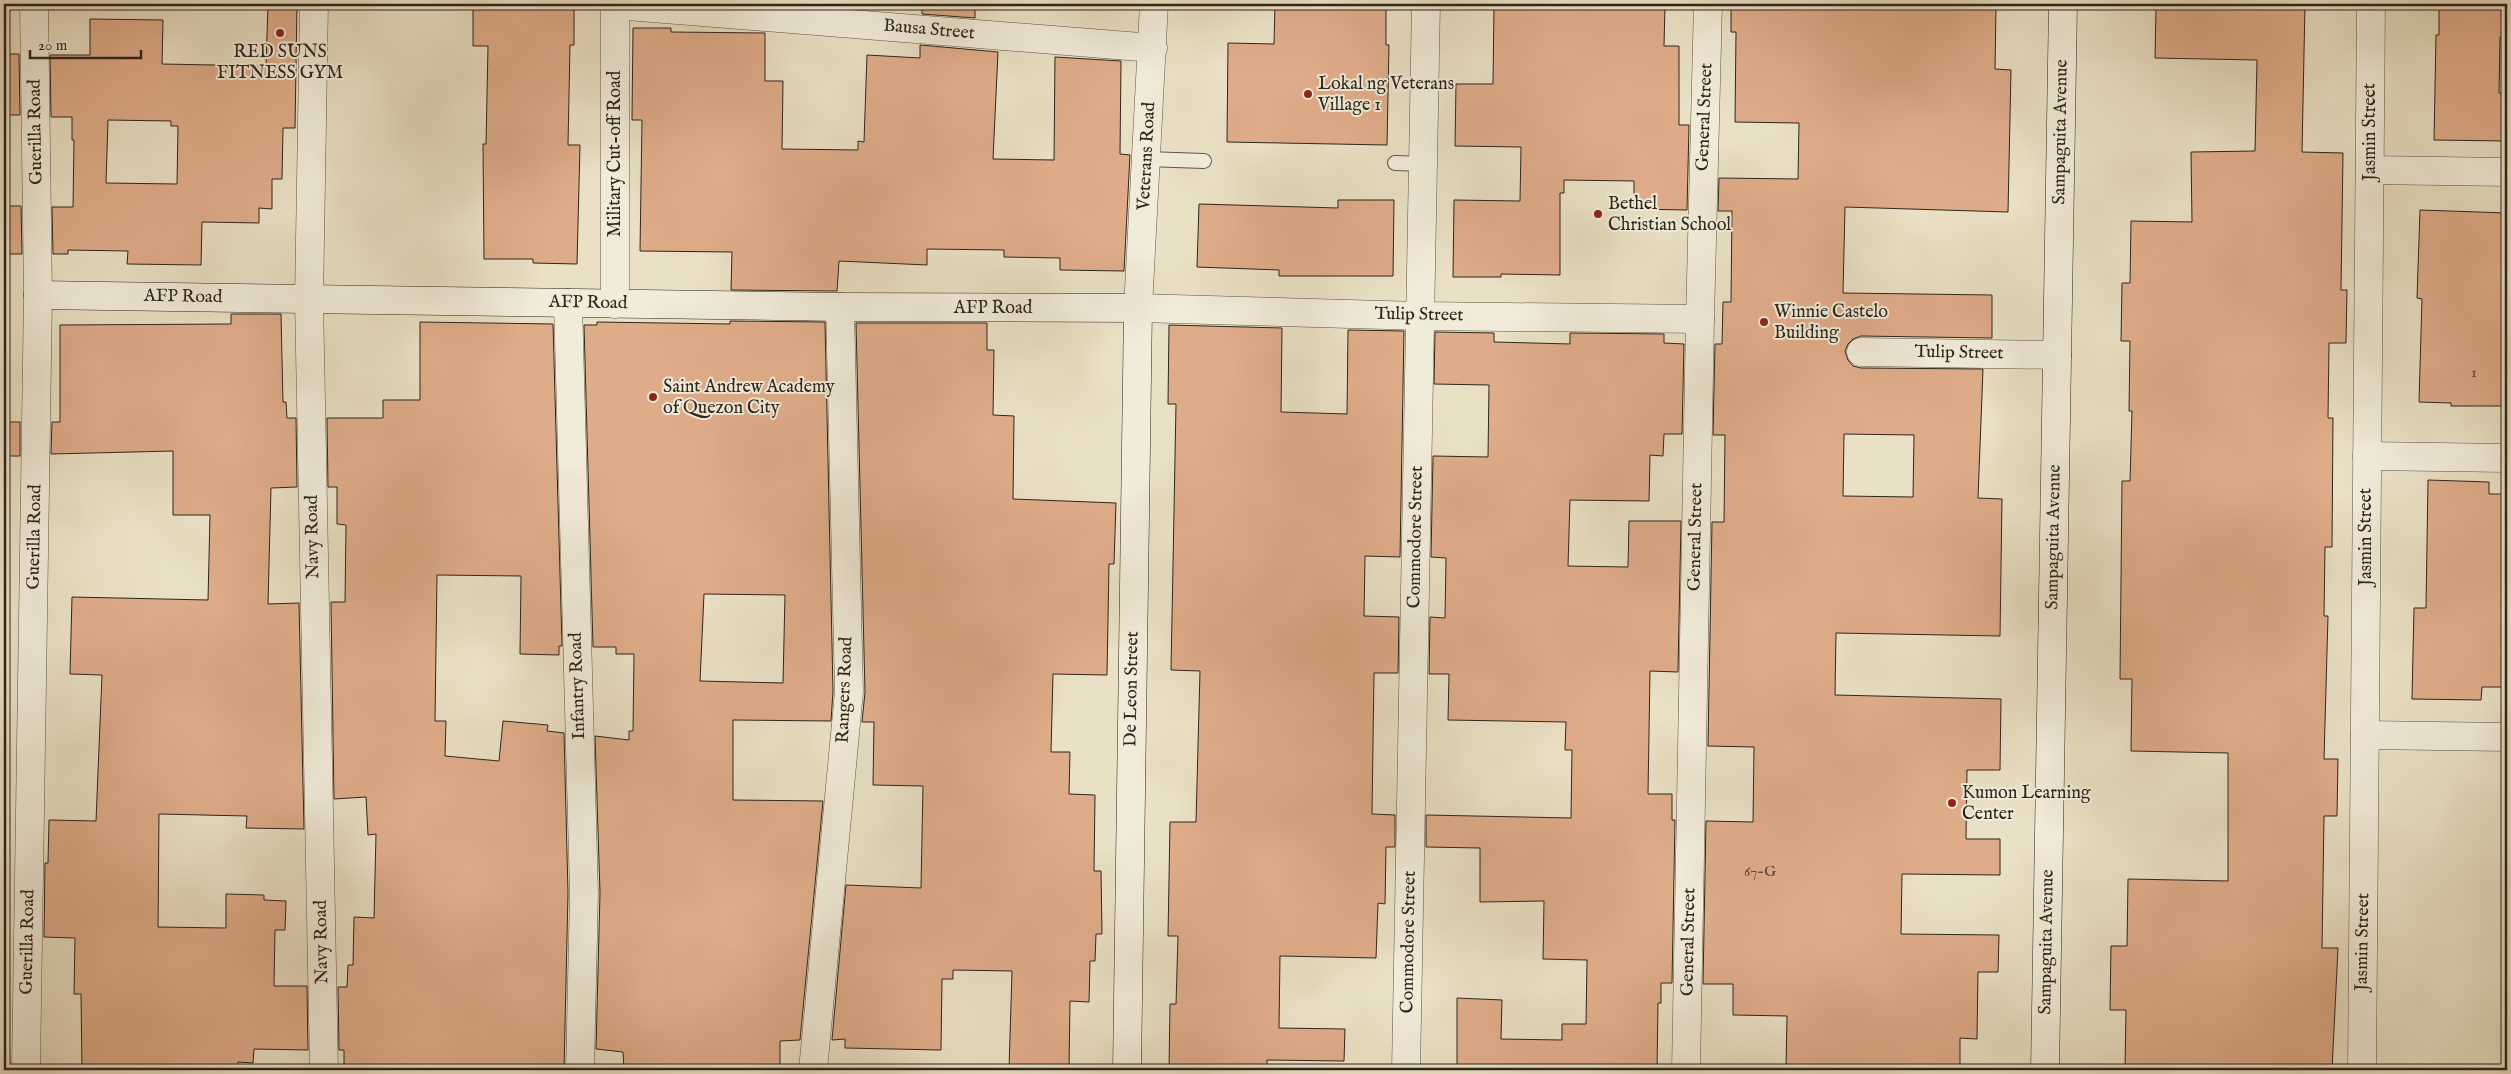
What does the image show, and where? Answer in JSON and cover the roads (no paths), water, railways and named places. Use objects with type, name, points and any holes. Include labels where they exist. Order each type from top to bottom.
[{"type":"street","name":"Guerilla Road","points":[[26,1070],[38,295],[34,4]]},
{"type":"street","name":"Navy Road","points":[[314,4],[309,299],[324,1070]]},
{"type":"street","name":"Bausa Street","points":[[615,4],[1153,48]]},
{"type":"street","name":"Military Cut-off Road","points":[[615,4],[615,304]]},
{"type":"street","name":"Veterans Road","points":[[1138,308],[1154,4]]},
{"type":"street","name":"Commodore Street","points":[[1406,1070],[1426,4]]},
{"type":"street","name":"General Street","points":[[1686,1070],[1708,4]]},
{"type":"street","name":"Sampaguita Avenue","points":[[2045,1070],[2063,4]]},
{"type":"street","name":"Jasmin Street","points":[[2362,1070],[2371,4]]},
{"type":"street","points":[[2370,170],[2507,172]]},
{"type":"street","name":"AFP Road","points":[[38,295],[840,308],[1138,308]]},
{"type":"street","name":"Infantry Road","points":[[568,303],[584,893],[580,1070]]},
{"type":"street","name":"Rangers Road","points":[[813,1070],[849,692],[840,308]]},
{"type":"street","name":"Tulip Street","points":[[1138,308],[1420,316],[1700,320]]},
{"type":"street","name":"De Leon Street","points":[[1126,1070],[1138,308]]},
{"type":"street","name":"Tulip Street","points":[[1861,352],[2058,354]]},
{"type":"street","points":[[2367,456],[2507,458]]},
{"type":"street","points":[[2365,734],[2507,738]]},
{"type":"lane","points":[[1146,159],[1204,161]]},
{"type":"lane","points":[[1395,163],[1423,164]]},
{"type":"place","name":"RED SUNS FITNESS GYM","points":[[280,33]]},
{"type":"place","name":"Lokal ng Veterans Village 1","points":[[1308,94]]},
{"type":"place","name":"Bethel Christian School","points":[[1598,214]]},
{"type":"place","name":"Winnie Castelo Building","points":[[1764,322]]},
{"type":"place","name":"Saint Andrew Academy of Quezon City","points":[[653,397]]},
{"type":"place","name":"Kumon Learning Center","points":[[1952,803]]}]
